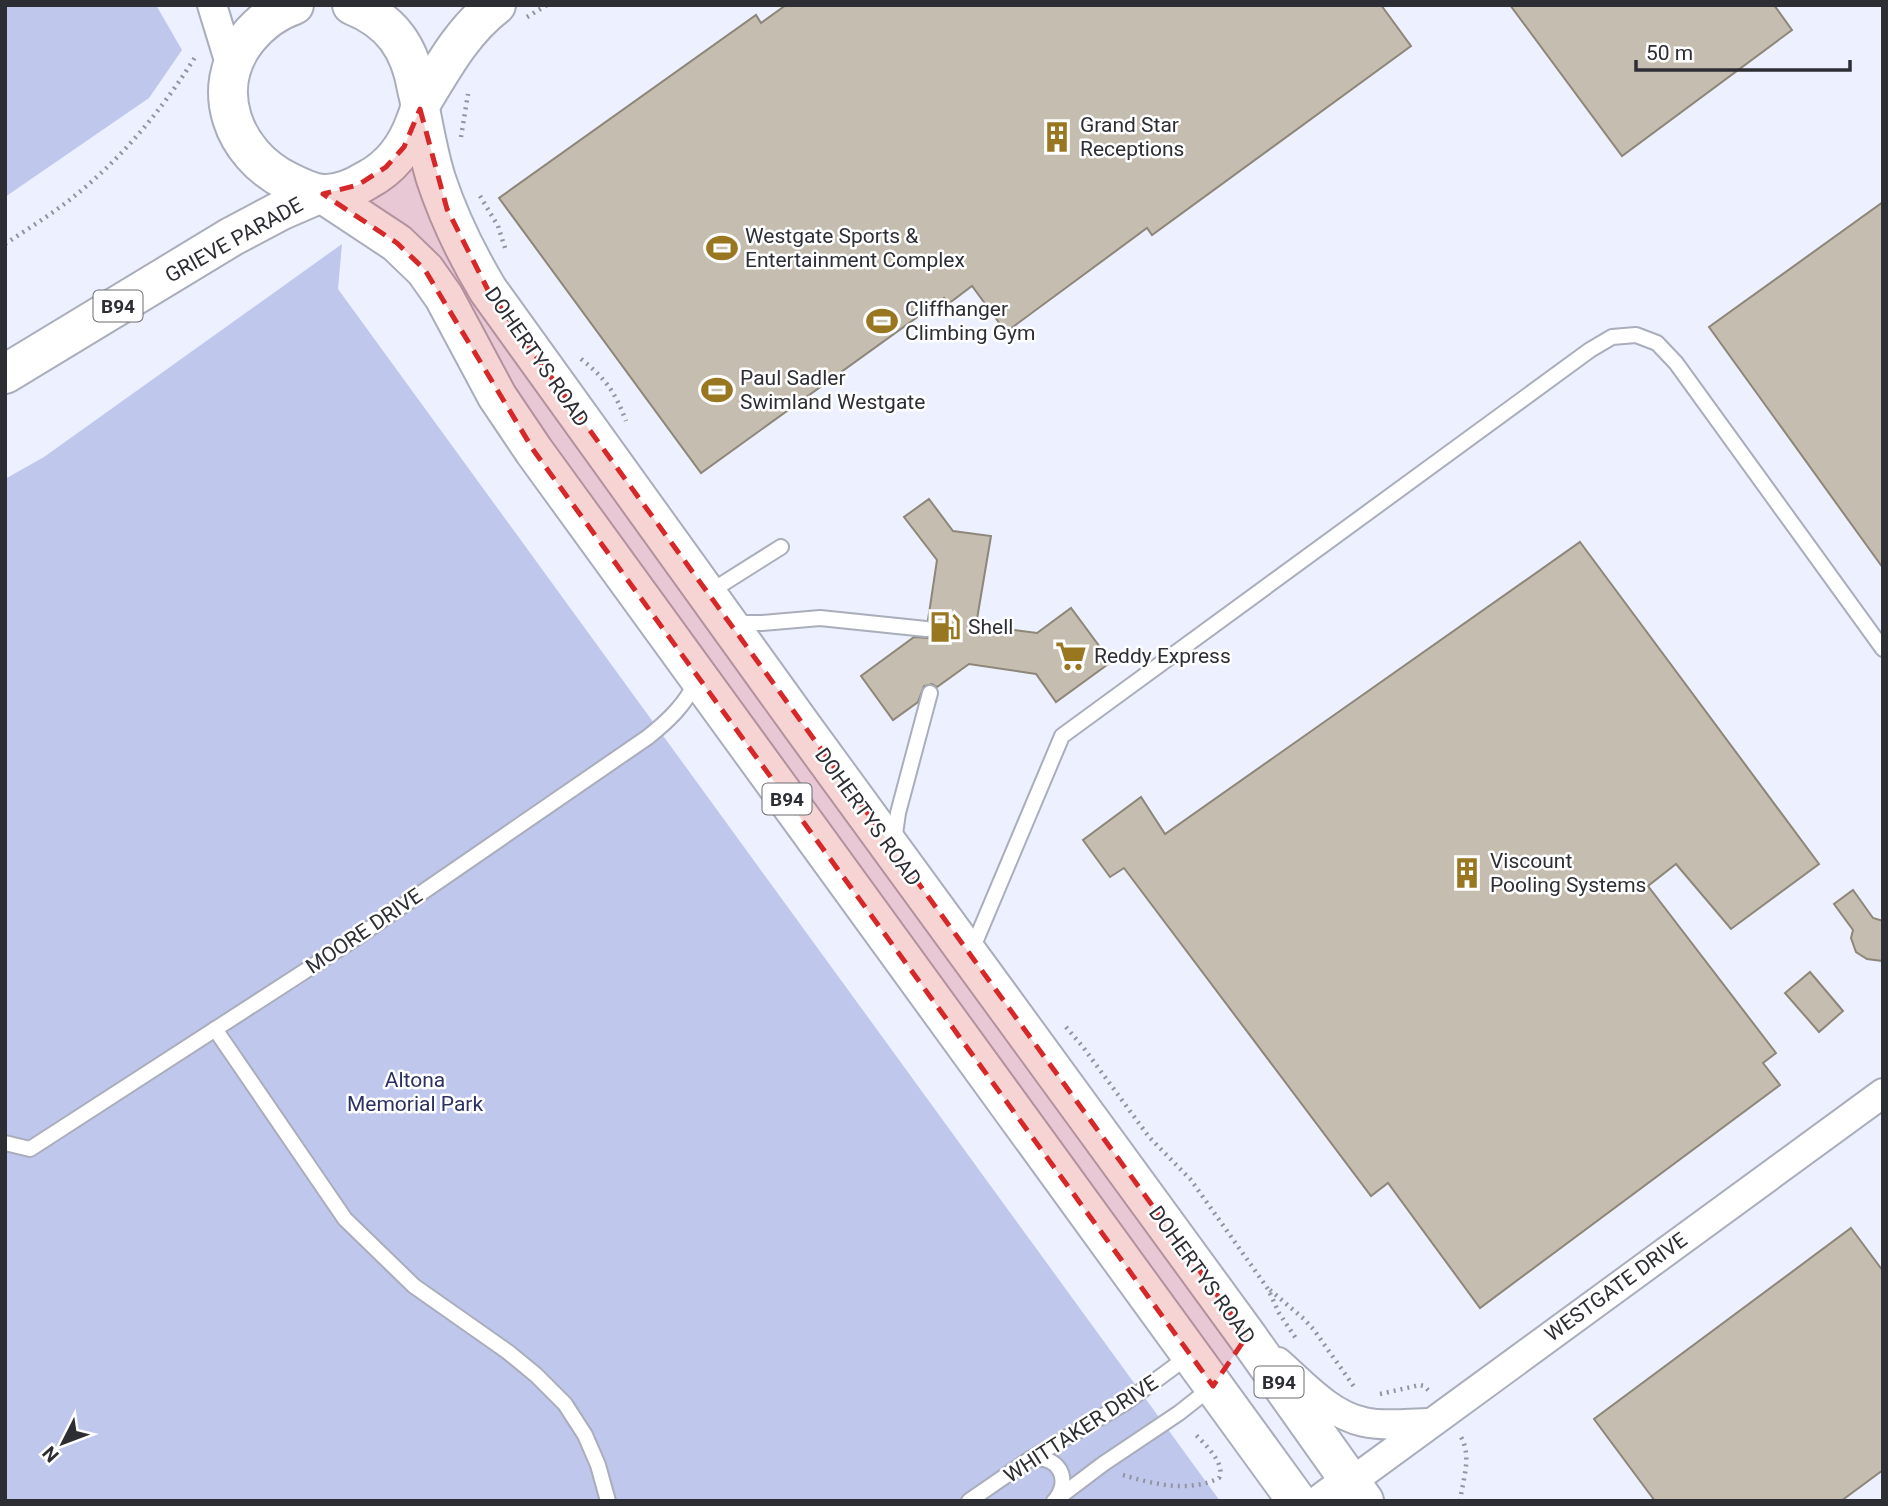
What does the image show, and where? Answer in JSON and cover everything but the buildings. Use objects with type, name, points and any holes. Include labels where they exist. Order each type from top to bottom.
[{"type":"main road","points":[[294,5],[276,13],[245,42],[230,76],[229,102],[232,118],[250,152],[278,176],[321,194]]},
{"type":"main road","name":"B94","points":[[352,5],[380,21],[400,40],[412,65],[420,107]]},
{"type":"main road","points":[[420,107],[461,40],[474,24],[508,13]]},
{"type":"main road","name":"GRIEVE PARADE","points":[[5,374],[231,237],[282,210],[321,194],[358,185],[386,167],[404,147],[420,107]]},
{"type":"main road","name":"DOHERTYS ROAD","points":[[420,107],[430,158],[447,209],[488,290],[1247,1336],[1347,1495]]},
{"type":"main road","name":"B94","points":[[321,194],[397,243],[425,270],[444,298],[483,372],[516,426],[1297,1501]]},
{"type":"main road","points":[[1191,1355],[1247,1336]]},
{"type":"main road","points":[[1213,1386],[1247,1336]]},
{"type":"street","points":[[214,12],[230,76]]},
{"type":"street","name":"WESTGATE DRIVE","points":[[1347,1495],[1430,1423],[1883,1093]]},
{"type":"street","points":[[1247,1336],[1322,1400],[1345,1416],[1375,1424],[1430,1423]]},
{"type":"lane","points":[[969,956],[1062,736],[1579,358],[1612,337],[1636,335],[1657,343],[1676,363],[1883,649]]},
{"type":"lane","points":[[781,547],[717,608],[762,623],[820,618],[926,629]]},
{"type":"lane","name":"MOORE DRIVE","points":[[5,1143],[30,1149],[352,940],[648,737],[678,709],[698,676]]},
{"type":"lane","points":[[892,850],[898,813],[930,692]]},
{"type":"lane","points":[[215,1029],[345,1219],[414,1286],[508,1352],[565,1404],[586,1435],[608,1501]]},
{"type":"lane","name":"WHITTAKER DRIVE","points":[[969,1501],[1030,1460],[1125,1403],[1191,1355]]},
{"type":"lane","name":"WHITTAKER DRIVE","points":[[1055,1500],[1213,1386]]},
{"type":"lane","points":[[1030,1460],[1046,1459],[1058,1468],[1063,1483],[1055,1500]]},
{"type":"path","points":[[508,13],[547,5]]},
{"type":"path","points":[[5,244],[76,195],[114,161],[184,74],[200,50],[214,12]]},
{"type":"path","points":[[461,146],[468,89]]},
{"type":"path","points":[[1268,1289],[1314,1330],[1359,1391]]},
{"type":"path","points":[[1115,1473],[1176,1486],[1200,1484],[1216,1479],[1222,1474],[1220,1465],[1195,1434]]},
{"type":"highlighted area","points":[[420,109],[447,209],[488,290],[1247,1336],[1213,1386],[534,451],[425,270],[397,243],[323,194],[358,185],[386,167],[404,147]]},
{"type":"green space","points":[[5,5],[156,5],[182,50],[149,98],[5,197]]},
{"type":"green space","name":"Altona Memorial Park","points":[[342,244],[338,289],[1220,1501],[5,1501],[5,479],[44,457]]},
{"type":"place","name":"Grand Star Receptions","points":[[1057,137]]},
{"type":"place","name":"Westgate Sports & Entertainment Complex","points":[[722,248]]},
{"type":"place","name":"Cliffhanger Climbing Gym","points":[[882,321]]},
{"type":"place","name":"Paul Sadler Swimland Westgate","points":[[717,390]]},
{"type":"place","name":"Shell","points":[[945,627]]},
{"type":"place","name":"Reddy Express","points":[[1071,656]]},
{"type":"place","name":"Viscount Pooling Systems","points":[[1467,873]]}]
